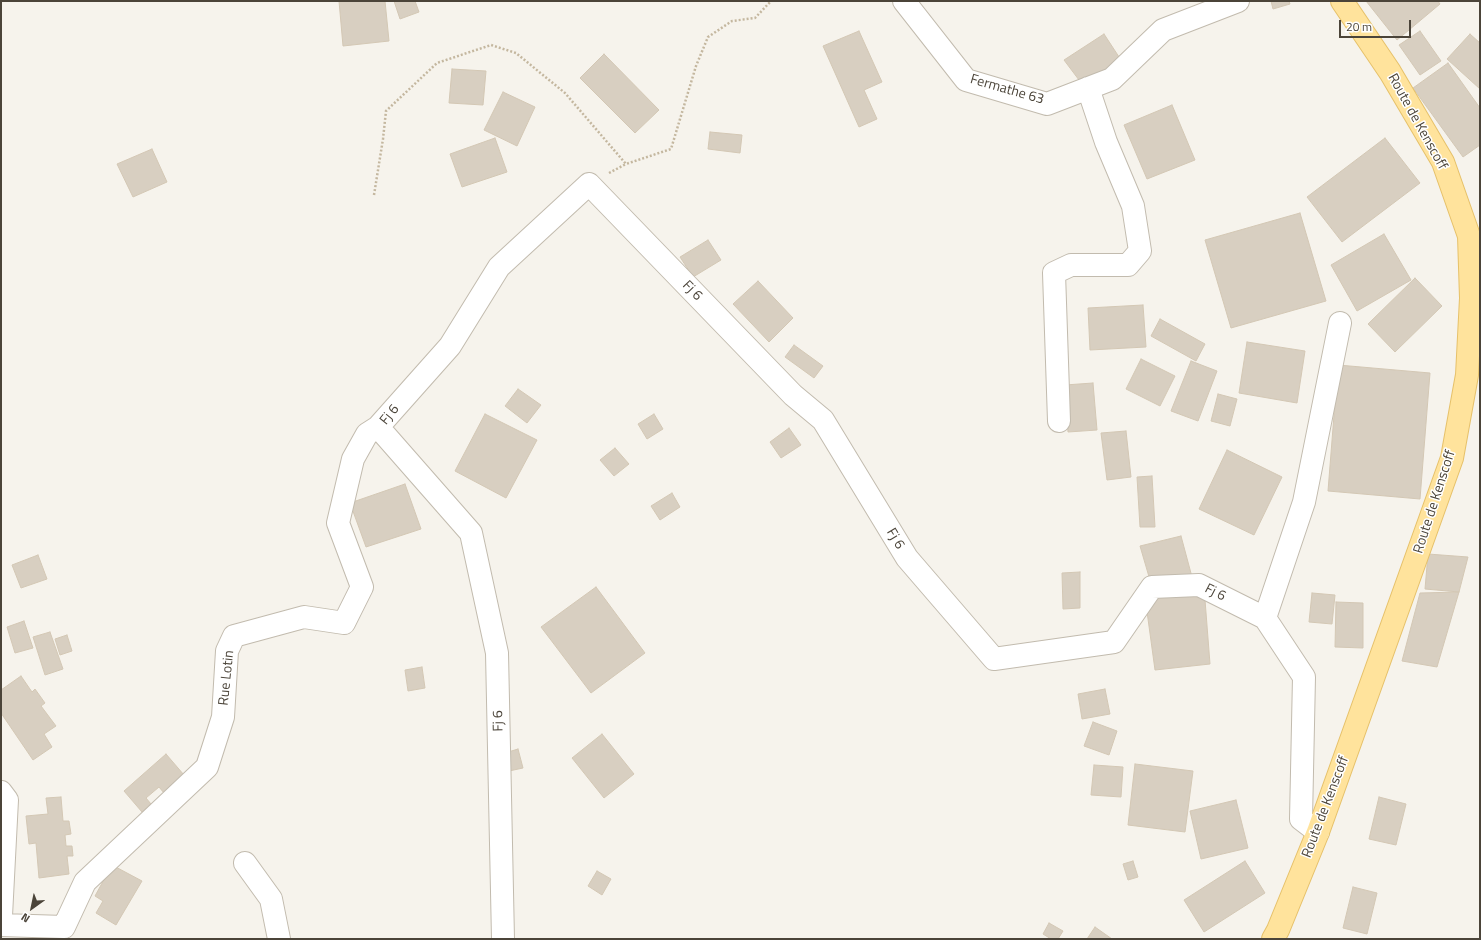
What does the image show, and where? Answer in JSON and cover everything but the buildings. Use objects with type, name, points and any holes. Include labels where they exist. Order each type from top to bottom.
[{"type":"main road","name":"Route de Kenscoff","points":[[1273,939],[1318,832],[1452,458],[1467,376],[1471,298],[1469,236],[1443,162],[1390,72],[1342,1]]},
{"type":"street","name":"Fermathe 63","points":[[904,1],[966,80],[1047,104],[1112,79],[1163,30],[1238,1]]},
{"type":"street","points":[[1059,421],[1054,273],[1071,265],[1128,265],[1140,252],[1133,206],[1106,142],[1088,88]]},
{"type":"street","name":"Fj 6","points":[[504,939],[497,653],[471,533],[378,427],[450,346],[499,267],[589,184],[792,395],[823,420],[907,558],[994,658],[1114,642],[1152,587],[1199,585],[1265,618],[1304,677],[1301,819],[1318,832]]},
{"type":"street","points":[[1265,618],[1304,502],[1340,323]]},
{"type":"street","name":"Rue Lotin","points":[[1,925],[64,927],[85,882],[207,767],[223,717],[227,651],[234,636],[304,617],[344,623],[362,587],[338,523],[353,459],[367,434],[378,427]]},
{"type":"street","points":[[1,792],[7,800],[1,916]]},
{"type":"street","points":[[245,863],[271,899],[279,939]]},
{"type":"path","points":[[374,195],[386,111],[437,63],[491,45],[516,53],[565,93],[626,164],[671,149],[696,66],[708,37],[732,21],[755,18],[771,1]]}]
